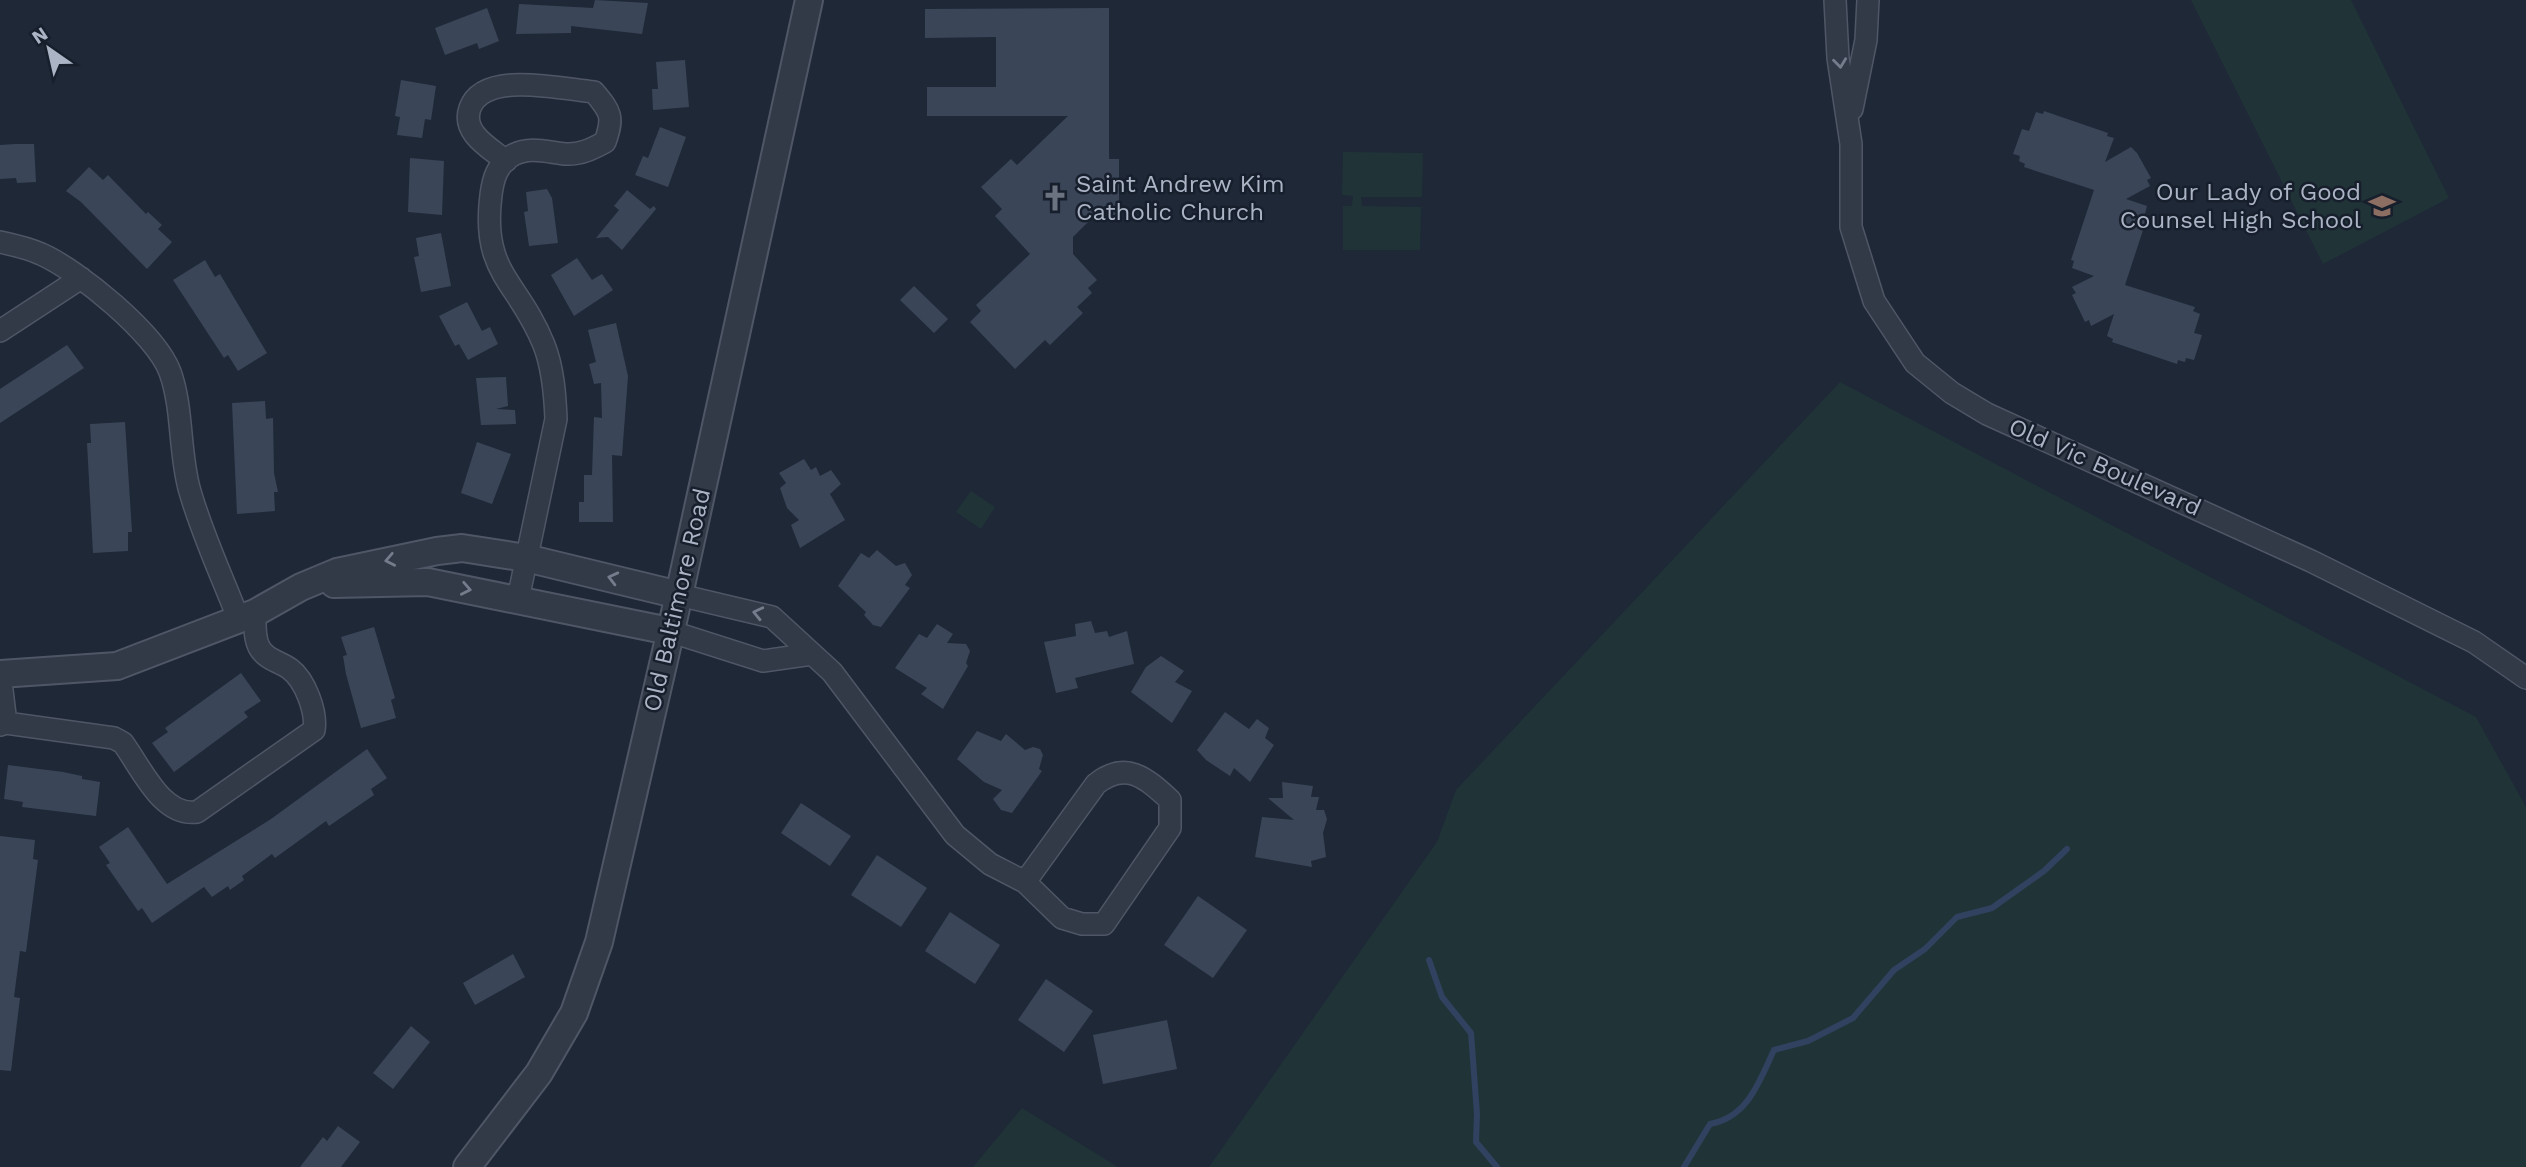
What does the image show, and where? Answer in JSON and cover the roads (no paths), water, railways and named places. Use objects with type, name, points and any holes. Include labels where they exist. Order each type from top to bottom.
[{"type":"street","name":"Old Baltimore Road","points":[[467,1167],[539,1073],[574,1013],[599,942],[679,595],[809,0]]},
{"type":"street","name":"Old Vic Boulevard","points":[[1835,0],[1838,58],[1849,125],[1852,227],[1874,301],[1915,363],[1933,379],[1987,414],[2299,556],[2474,642],[2526,678]]},
{"type":"street","name":"Old Vic Boulevard","points":[[1849,125],[1866,40],[1868,0]]},
{"type":"street","points":[[506,161],[481,141],[471,129],[467,117],[473,100],[484,89],[500,85],[594,92],[607,107],[612,123],[605,142],[586,152],[566,154],[539,149],[512,155],[494,174],[487,226],[490,246],[497,267],[530,312],[546,349],[555,390],[556,419],[518,599]]},
{"type":"street","points":[[0,242],[39,252],[81,278],[150,342],[170,372],[190,491],[247,616],[259,647],[268,659],[297,675],[315,721],[314,730],[197,812],[183,814],[169,807],[123,743],[114,738],[3,724],[0,674],[117,666],[144,658],[247,616],[301,587],[362,565],[462,548],[526,558],[772,617],[832,672],[955,835],[990,864],[1025,882],[1062,918],[1082,924],[1104,924],[1170,828],[1170,800],[1137,775],[1119,771],[1109,774],[1096,784],[1025,882]]},
{"type":"street","points":[[0,331],[81,278]]},
{"type":"street","points":[[301,587],[428,582],[670,631],[763,661],[812,654]]},
{"type":"waterway","points":[[1684,1167],[1710,1124],[1734,1114],[1751,1096],[1774,1050],[1808,1041],[1853,1018],[1894,970],[1925,949],[1957,917],[1992,908],[2044,871],[2067,849]]},
{"type":"waterway","points":[[1429,960],[1442,997],[1471,1033],[1477,1114],[1476,1142],[1497,1167]]},
{"type":"place","name":"Saint Andrew Kim Catholic Church","points":[[1055,198]]},
{"type":"place","name":"Our Lady of Good Counsel High School","points":[[2382,206]]}]
